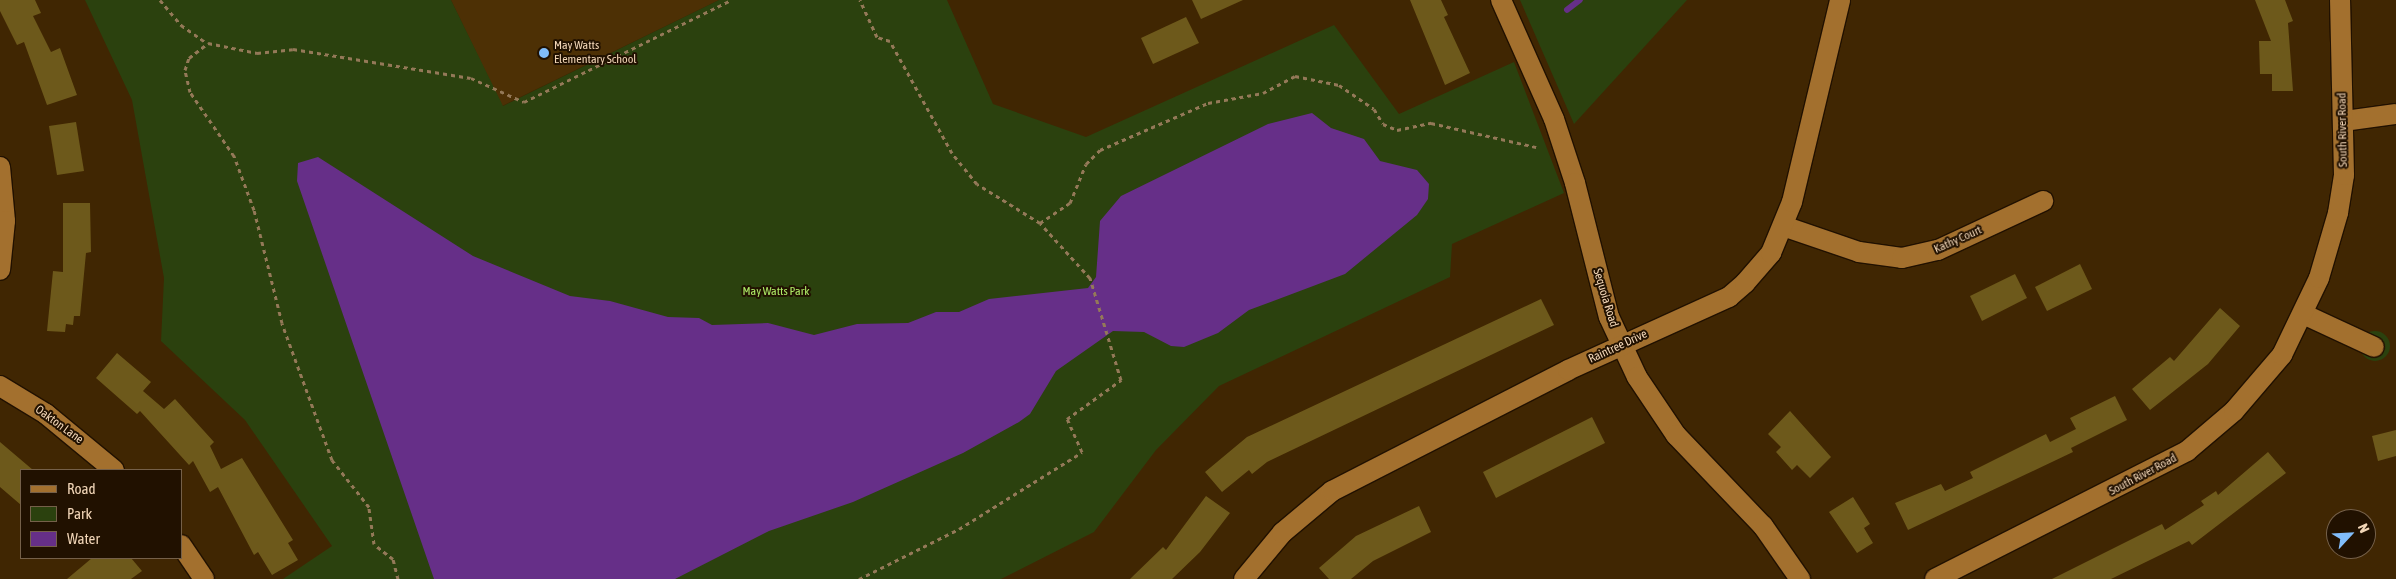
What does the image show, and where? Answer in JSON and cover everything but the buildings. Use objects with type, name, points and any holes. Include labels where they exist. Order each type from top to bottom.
[{"type":"street","name":"Sequoia Road","points":[[1501,0],[1554,119],[1582,205],[1609,317],[1637,377],[1676,435],[1763,526],[1800,579]]},
{"type":"street","name":"Raintree Drive","points":[[1244,579],[1282,533],[1332,491],[1622,345],[1729,297],[1759,269],[1784,226],[1840,0]]},
{"type":"street","name":"South River Road","points":[[1935,579],[2187,451],[2265,378],[2303,314],[2334,232],[2344,175],[2340,0]]},
{"type":"street","points":[[2344,121],[2396,114]]},
{"type":"street","points":[[0,167],[5,221],[0,270]]},
{"type":"street","name":"Kathy Court","points":[[1784,226],[1859,252],[1902,258],[1938,250],[2043,201]]},
{"type":"street","points":[[2303,314],[2374,346]]},
{"type":"street","name":"Oakton Lane","points":[[0,386],[46,414],[113,469]]},
{"type":"street","points":[[182,546],[204,579]]},
{"type":"path","points":[[160,0],[181,25],[208,43],[257,53],[293,49],[471,78],[524,102],[731,0]]},
{"type":"path","points":[[859,579],[959,529],[1082,452],[1067,419],[1121,380],[1090,278],[1040,223],[977,184],[952,153],[890,41],[877,37],[860,0]]},
{"type":"path","points":[[208,43],[189,58],[184,70],[190,92],[234,156],[254,210],[282,323],[329,452],[370,507],[374,544],[393,559],[398,579]]},
{"type":"path","points":[[1040,223],[1070,203],[1086,164],[1100,150],[1208,103],[1263,93],[1295,76],[1339,85],[1374,109],[1384,124],[1397,130],[1431,123],[1536,147]]},
{"type":"shaded area","name":"May Watts Elementary School","points":[[451,0],[719,0],[502,106]]},
{"type":"green space","name":"May Watts Park","points":[[85,0],[451,0],[503,106],[719,0],[947,0],[993,104],[1086,137],[1334,25],[1399,114],[1514,62],[1564,193],[1452,244],[1450,277],[1219,386],[1156,450],[1094,532],[1001,579],[283,579],[332,546],[245,420],[161,341],[164,278],[132,100]]},
{"type":"green space","points":[[1520,0],[1687,0],[1574,124]]},
{"type":"green space","points":[[2375,331],[2385,336],[2390,346],[2385,356],[2375,361],[2365,356],[2360,346],[2365,336]]},
{"type":"water","points":[[1312,113],[1331,128],[1364,139],[1380,161],[1417,170],[1429,184],[1428,199],[1417,215],[1345,274],[1249,310],[1218,333],[1184,347],[1171,346],[1144,332],[1113,331],[1056,371],[1030,414],[1019,422],[963,453],[853,502],[769,531],[675,579],[434,579],[297,181],[298,163],[318,157],[473,256],[570,296],[610,301],[668,317],[699,318],[712,325],[768,323],[814,335],[857,324],[908,323],[936,312],[959,312],[989,299],[1088,288],[1096,277],[1100,221],[1121,196],[1268,124]]},
{"type":"waterway","points":[[1567,10],[1580,0]]},
{"type":"place","name":"May Watts Elementary School","points":[[544,53]]}]
